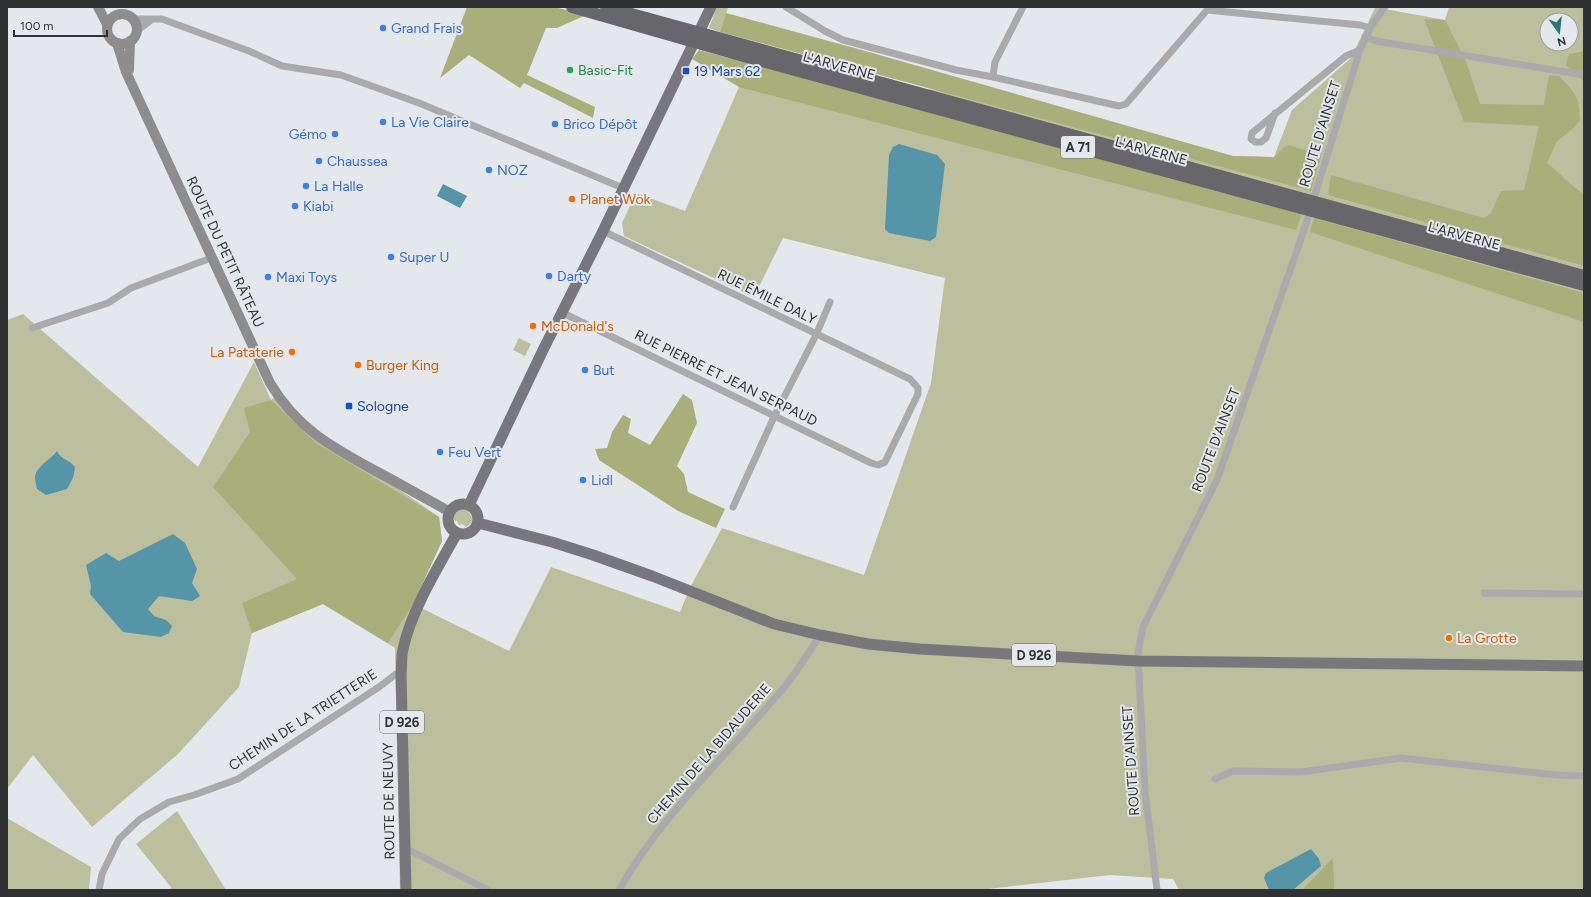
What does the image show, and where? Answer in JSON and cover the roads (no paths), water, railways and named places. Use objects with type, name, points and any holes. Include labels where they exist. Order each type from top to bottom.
[{"type":"highway","name":"L'ARVERNE","points":[[572,7],[718,49],[1584,285]]},
{"type":"highway","name":"L'ARVERNE","points":[[606,7],[1584,276]]},
{"type":"main road","points":[[469,505],[711,7]]},
{"type":"main road","points":[[464,504],[469,505],[475,510],[478,523],[470,532],[462,534],[457,533],[450,526],[448,517],[450,512],[456,506],[464,504]]},
{"type":"main road","name":"D 926","points":[[478,523],[552,542],[593,555],[652,576],[774,624],[868,644],[1138,661],[1584,666]]},
{"type":"main road","name":"ROUTE DE NEUVY","points":[[406,890],[401,674],[402,650],[410,626],[434,573],[457,533]]},
{"type":"street","points":[[98,7],[107,24],[107,34],[117,43],[130,42],[137,31],[151,20]]},
{"type":"street","points":[[104,7],[119,14],[130,15],[134,19],[137,26],[137,31]]},
{"type":"street","points":[[786,7],[825,31],[843,40],[956,70],[1119,106],[1126,104],[1207,10],[1360,25],[1370,28]]},
{"type":"street","points":[[993,77],[995,62],[1023,7]]},
{"type":"street","name":"ROUTE D'AINSET","points":[[1157,890],[1145,791],[1138,661],[1143,627],[1217,480],[1303,233],[1360,50],[1370,28],[1385,7]]},
{"type":"street","points":[[107,24],[112,17],[119,14]]},
{"type":"street","points":[[134,19],[162,19],[249,51],[282,66],[341,75],[427,106],[623,188]]},
{"type":"street","points":[[1366,37],[1376,41],[1584,75]]},
{"type":"street","name":"ROUTE DU PETIT RÂTEAU","points":[[130,42],[128,66],[130,82]]},
{"type":"street","name":"ROUTE DU PETIT RÂTEAU","points":[[117,43],[130,82],[211,258],[270,383],[279,398],[288,410],[318,438],[340,452],[450,512]]},
{"type":"street","points":[[1276,114],[1346,56],[1360,50]]},
{"type":"street","name":"RUE ÉMILE DALY","points":[[603,231],[910,379],[918,388],[918,394],[885,462],[878,465]]},
{"type":"street","points":[[32,328],[108,303],[131,288],[211,258]]},
{"type":"street","points":[[733,507],[774,417],[816,335],[830,302]]},
{"type":"street","name":"RUE PIERRE ET JEAN SERPAUD","points":[[563,313],[774,417],[878,465]]},
{"type":"street","points":[[1484,593],[1584,594]]},
{"type":"street","name":"CHEMIN DE LA BIDAUDERIE","points":[[619,890],[671,815],[786,685],[820,635]]},
{"type":"street","name":"CHEMIN DE LA TRIETTERIE","points":[[99,890],[102,874],[119,840],[140,819],[169,802],[194,795],[238,779],[379,687],[396,674],[401,674]]},
{"type":"street","points":[[1215,780],[1233,771],[1301,772],[1401,758],[1556,775],[1584,776]]},
{"type":"street","points":[[405,848],[488,890]]},
{"type":"water","points":[[899,144],[937,155],[945,164],[936,237],[930,241],[889,233],[885,229],[889,155],[893,147]]},
{"type":"water","points":[[443,184],[467,196],[460,208],[437,196]]},
{"type":"water","points":[[57,451],[75,467],[73,478],[67,489],[46,495],[37,489],[35,476],[36,472]]},
{"type":"water","points":[[173,534],[185,543],[197,569],[192,583],[200,596],[192,601],[159,596],[148,609],[154,616],[166,620],[172,626],[169,633],[161,637],[123,632],[90,594],[91,586],[86,565],[106,553],[119,561]]},
{"type":"water","points":[[1311,849],[1319,859],[1321,866],[1293,890],[1269,890],[1264,878],[1266,873]]},
{"type":"place","name":"Grand Frais","points":[[383,28]]},
{"type":"place","name":"Basic-Fit","points":[[570,70]]},
{"type":"place","name":"19 Mars 62","points":[[686,71]]},
{"type":"place","name":"La Vie Claire","points":[[383,122]]},
{"type":"place","name":"Brico Dépôt","points":[[555,124]]},
{"type":"place","name":"Gémo","points":[[335,134]]},
{"type":"place","name":"Chaussea","points":[[319,161]]},
{"type":"place","name":"NOZ","points":[[489,170]]},
{"type":"place","name":"La Halle","points":[[306,186]]},
{"type":"place","name":"Planet Wok","points":[[572,199]]},
{"type":"place","name":"Kiabi","points":[[295,206]]},
{"type":"place","name":"Super U","points":[[391,257]]},
{"type":"place","name":"Darty","points":[[549,276]]},
{"type":"place","name":"Maxi Toys","points":[[268,277]]},
{"type":"place","name":"McDonald's","points":[[533,326]]},
{"type":"place","name":"La Pataterie","points":[[292,352]]},
{"type":"place","name":"Burger King","points":[[358,365]]},
{"type":"place","name":"But","points":[[585,370]]},
{"type":"place","name":"Sologne","points":[[349,406]]},
{"type":"place","name":"Feu Vert","points":[[440,452]]},
{"type":"place","name":"Lidl","points":[[583,480]]},
{"type":"place","name":"La Grotte","points":[[1449,638]]}]
